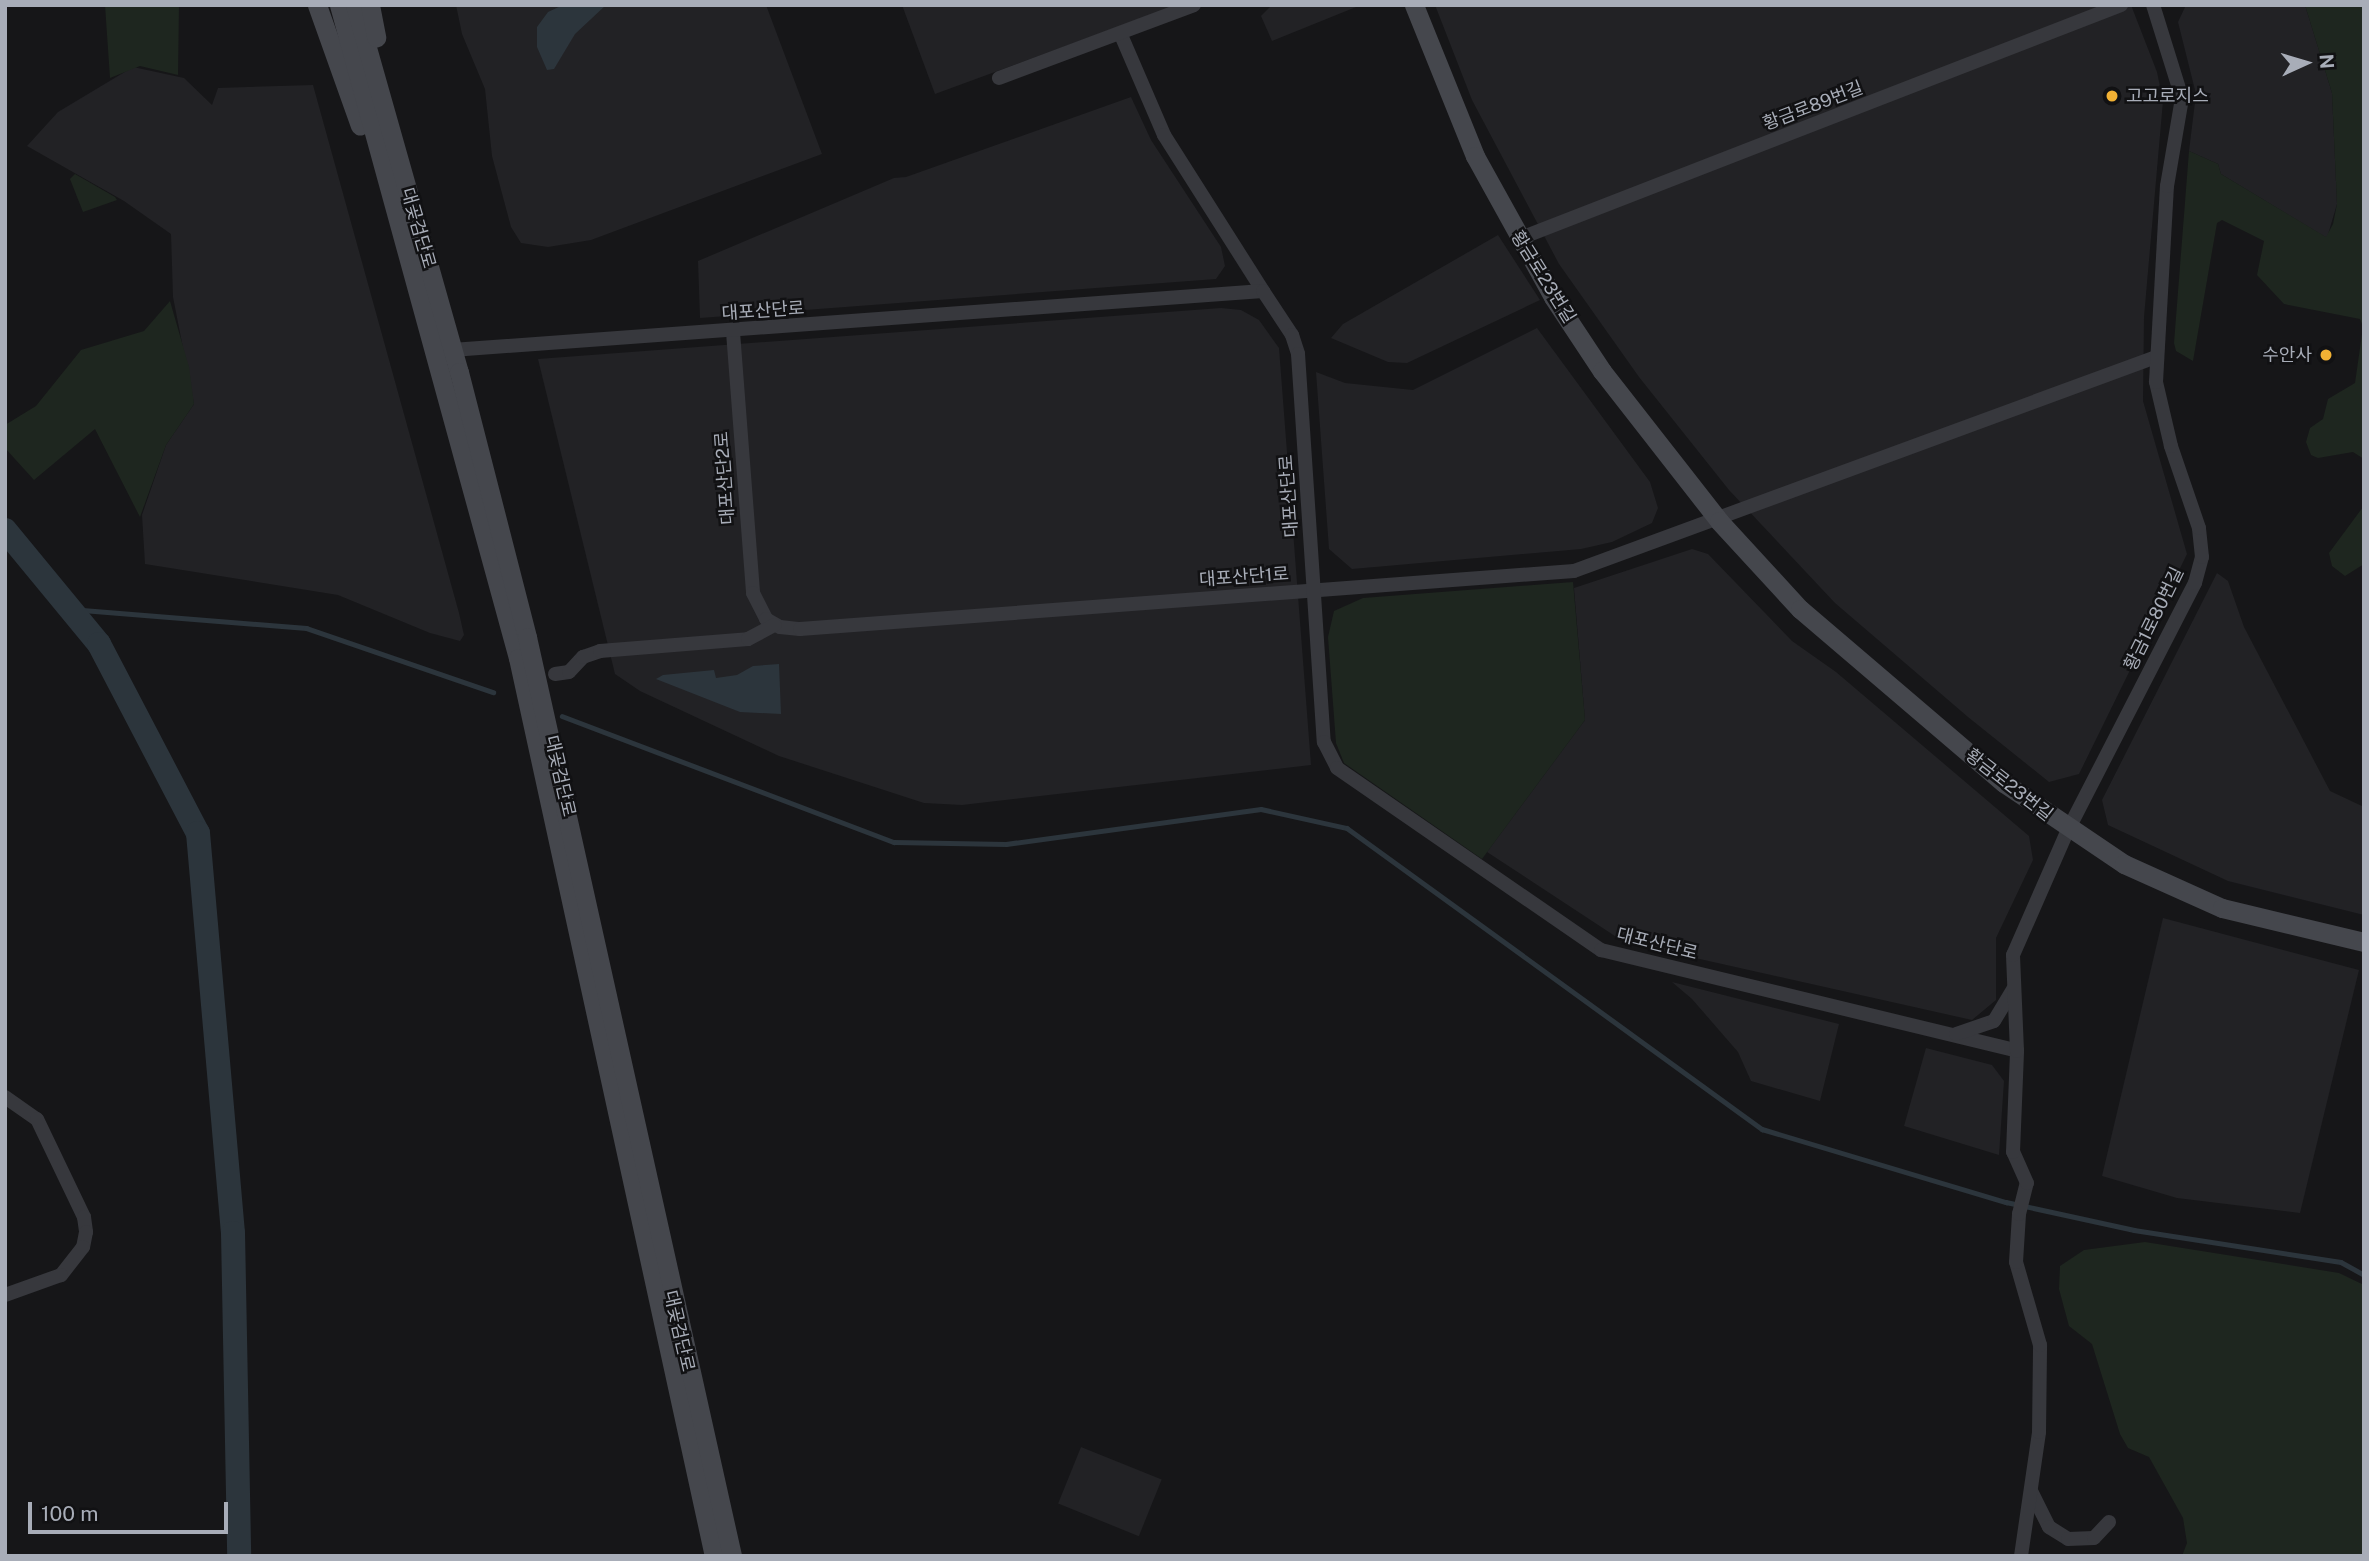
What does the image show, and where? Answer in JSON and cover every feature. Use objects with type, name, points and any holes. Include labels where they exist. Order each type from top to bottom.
[{"type":"main road","points":[[317,5],[415,284]]},
{"type":"main road","name":"대곶검단로","points":[[339,5],[518,658],[714,1556]]},
{"type":"main road","name":"대곶검단로","points":[[355,5],[452,350],[567,802],[643,1168],[732,1556]]},
{"type":"main road","points":[[370,5],[397,152]]},
{"type":"main road","name":"황금로23번길","points":[[1414,5],[1458,119],[1518,239],[1602,372],[1719,521],[1850,655],[2068,830],[2154,880],[2222,908],[2364,942]]},
{"type":"street","points":[[999,78],[1121,35],[1194,5]]},
{"type":"street","name":"황금로89번길","points":[[1518,239],[2121,5]]},
{"type":"street","name":"황금1로80번길","points":[[2030,1490],[2039,1432],[2040,1345],[2017,1262],[2019,1214],[2027,1188],[2012,1152],[2017,1051],[2013,988],[2016,941],[2068,830],[2201,568],[2199,528],[2161,411],[2156,357],[2166,186],[2182,98],[2153,5]]},
{"type":"street","points":[[1121,35],[1164,135],[1263,291]]},
{"type":"street","name":"대포산단로","points":[[452,350],[733,332],[1263,291],[1296,342],[1327,752],[1337,768],[1601,950],[2017,1051]]},
{"type":"street","name":"대포산단2로","points":[[733,332],[751,576],[756,604],[770,622]]},
{"type":"street","points":[[1719,521],[2156,357]]},
{"type":"street","name":"대포산단1로","points":[[770,622],[815,629],[1574,571],[1719,521]]},
{"type":"street","points":[[555,674],[569,672],[583,657],[600,651],[748,639],[770,622]]},
{"type":"street","points":[[1952,1035],[1994,1021],[2013,988]]},
{"type":"street","points":[[5,1097],[29,1109],[37,1119],[84,1217],[86,1232],[83,1247],[61,1275],[5,1295]]},
{"type":"street","points":[[2030,1490],[2049,1527],[2068,1539],[2094,1538],[2109,1522]]},
{"type":"street","points":[[2021,1556],[2030,1490]]},
{"type":"shaded area","points":[[105,5],[179,5],[178,75],[140,66],[110,78]]},
{"type":"shaded area","points":[[456,5],[766,5],[822,154],[591,240],[548,247],[521,243],[511,227],[492,156],[485,89],[462,34]]},
{"type":"shaded area","points":[[563,5],[606,5],[575,34],[554,69],[547,70],[537,47],[537,27],[548,12]]},
{"type":"shaded area","points":[[902,5],[1177,5],[935,94]]},
{"type":"shaded area","points":[[1272,5],[1361,5],[1272,41],[1261,16]]},
{"type":"shaded area","points":[[1435,5],[2131,5],[2157,72],[2163,101],[2144,317],[2143,401],[2187,554],[2079,774],[2049,782],[1968,717],[1835,603],[1729,490],[1639,377],[1559,264],[1472,100]]},
{"type":"shaded area","points":[[2186,5],[2305,5],[2332,93],[2337,204],[2327,238],[2221,174],[2218,164],[2189,151],[2196,94],[2178,22]]},
{"type":"shaded area","points":[[2305,5],[2364,5],[2364,459],[2353,452],[2318,458],[2311,455],[2306,442],[2310,428],[2323,419],[2328,399],[2355,383],[2363,327],[2360,319],[2284,304],[2257,275],[2264,241],[2222,220],[2217,223],[2193,361],[2176,351],[2174,343],[2189,151],[2218,164],[2221,174],[2326,237],[2333,224],[2337,204],[2332,93]]},
{"type":"shaded area","points":[[133,67],[184,78],[212,105],[218,88],[313,85],[459,613],[464,635],[460,641],[430,633],[338,595],[145,564],[142,515],[166,445],[194,404],[173,297],[171,234],[124,201],[27,146],[58,112]]},
{"type":"shaded area","points":[[1131,97],[1151,140],[1221,247],[1225,266],[1216,279],[700,318],[698,261],[894,178],[906,177]]},
{"type":"shaded area","points":[[75,174],[117,200],[83,212],[70,179]]},
{"type":"shaded area","points":[[1498,235],[1540,300],[1407,363],[1388,362],[1331,338],[1343,324]]},
{"type":"shaded area","points":[[170,301],[189,367],[194,404],[166,445],[140,517],[95,429],[34,480],[5,448],[5,425],[36,406],[81,350],[144,331]]},
{"type":"shaded area","points":[[1221,308],[1241,310],[1259,320],[1279,348],[1311,765],[962,805],[924,803],[779,756],[640,691],[615,674],[538,359]]},
{"type":"shaded area","points":[[1537,328],[1650,482],[1658,508],[1652,523],[1612,542],[1581,549],[1352,569],[1329,549],[1316,372],[1345,383],[1413,390]]},
{"type":"shaded area","points":[[2364,475],[2364,564],[2345,576],[2332,566],[2329,553],[2363,507]]},
{"type":"shaded area","points":[[1692,549],[1708,554],[1792,641],[1836,672],[2029,836],[2033,860],[1996,938],[1996,1000],[1972,1020],[1624,942],[1487,852],[1585,720],[1574,588]]},
{"type":"shaded area","points":[[2217,573],[2228,581],[2244,627],[2330,791],[2364,807],[2364,915],[2228,881],[2108,825],[2102,800]]},
{"type":"shaded area","points":[[1573,582],[1585,720],[1482,859],[1344,763],[1336,743],[1328,637],[1334,611],[1363,598]]},
{"type":"shaded area","points":[[779,664],[781,714],[740,712],[656,679],[663,675],[714,670],[716,678],[737,675],[753,666]]},
{"type":"shaded area","points":[[2163,918],[2359,970],[2300,1213],[2177,1198],[2102,1176]]},
{"type":"shaded area","points":[[1672,982],[1839,1024],[1820,1101],[1751,1081],[1738,1052],[1692,999]]},
{"type":"shaded area","points":[[1926,1048],[1992,1065],[2004,1081],[1999,1155],[1904,1126]]},
{"type":"shaded area","points":[[2145,1242],[2339,1273],[2364,1285],[2364,1556],[2182,1556],[2187,1543],[2183,1518],[2149,1457],[2128,1448],[2120,1434],[2092,1344],[2069,1326],[2059,1289],[2060,1266],[2084,1250]]},
{"type":"shaded area","points":[[1081,1447],[1162,1480],[1139,1536],[1058,1504]]},
{"type":"waterway","points":[[5,530],[99,644],[198,833],[233,1233],[239,1556]]},
{"type":"waterway","points":[[70,609],[306,628],[493,692]]},
{"type":"waterway","points":[[562,716],[894,842],[1006,844],[1261,809],[1347,828],[1762,1129],[2006,1202],[2134,1230],[2341,1262],[2364,1275]]},
{"type":"place","name":"고고로지스","points":[[2112,96]]},
{"type":"place","name":"수안사","points":[[2326,355]]}]
